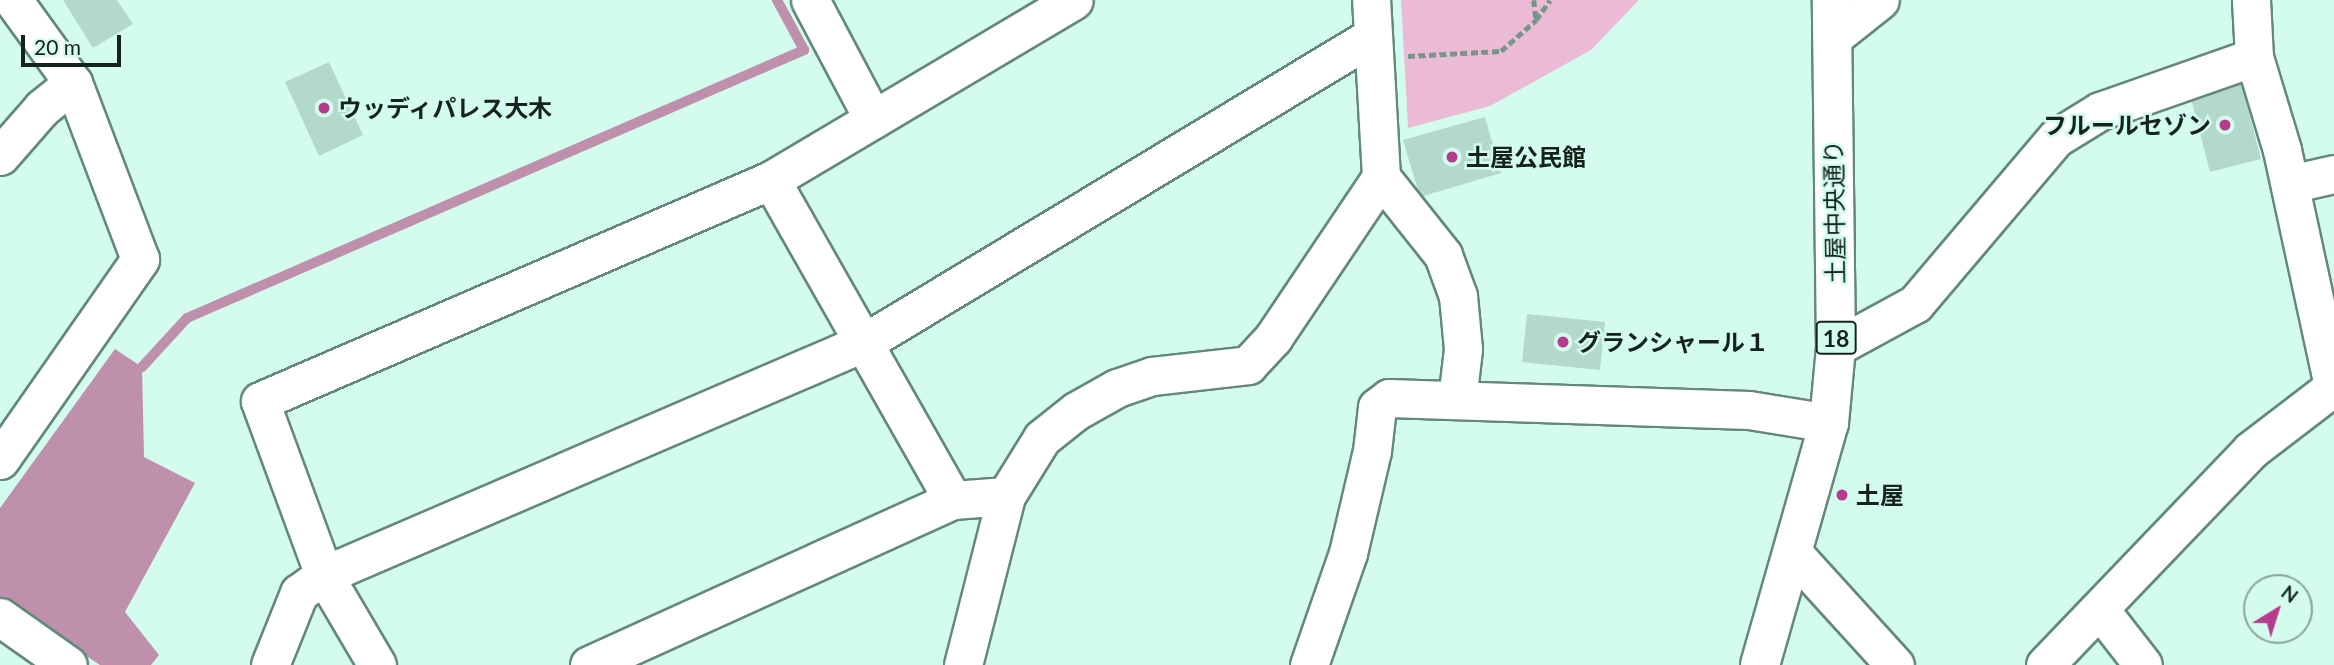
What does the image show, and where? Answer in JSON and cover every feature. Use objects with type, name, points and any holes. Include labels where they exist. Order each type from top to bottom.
[{"type":"main road","name":"土屋中央通り","points":[[1760,665],[1829,423],[1836,347],[1832,0]]},
{"type":"street","points":[[0,460],[140,258],[73,83],[13,0]]},
{"type":"street","points":[[810,0],[873,120]]},
{"type":"street","points":[[377,665],[324,575],[260,401],[771,180],[1074,0]]},
{"type":"street","points":[[1371,0],[1381,177],[1443,254],[1458,296],[1463,349],[1457,400]]},
{"type":"street","points":[[1832,38],[1880,0]]},
{"type":"street","points":[[2045,665],[2101,611],[2251,450],[2333,389],[2290,184],[2254,57],[2251,0]]},
{"type":"street","points":[[270,665],[299,593],[324,575],[865,342],[1372,48]]},
{"type":"street","points":[[1836,347],[1916,304],[2056,138],[2100,111],[2254,57]]},
{"type":"street","points":[[0,156],[42,108],[73,83]]},
{"type":"street","points":[[2290,184],[2334,174]]},
{"type":"street","points":[[963,665],[1006,496],[1042,438],[1076,411],[1117,388],[1152,376],[1248,365],[1273,338],[1381,177]]},
{"type":"street","points":[[771,180],[953,500]]},
{"type":"street","points":[[1308,665],[1348,554],[1377,407],[1389,398],[1749,410],[1829,423]]},
{"type":"street","points":[[589,665],[953,500],[1006,496]]},
{"type":"street","points":[[1792,552],[1895,665]]},
{"type":"street","points":[[2101,611],[2143,665]]},
{"type":"street","points":[[0,617],[68,665]]},
{"type":"path","points":[[1534,0],[1536,20]]},
{"type":"path","points":[[1372,48],[1501,51],[1536,20],[1550,0]]},
{"type":"shaded area","points":[[1401,0],[1639,0],[1591,50],[1490,106],[1408,128]]},
{"type":"shaded area","points":[[115,349],[142,367],[144,457],[195,483],[125,612],[159,655],[151,665],[100,665],[0,599],[0,508]]},
{"type":"building","points":[[63,0],[117,0],[133,24],[93,48]]},
{"type":"building","name":"ウッディパレス大木","points":[[329,62],[363,135],[319,156],[285,82]]},
{"type":"building","name":"フルールセゾン","points":[[2240,78],[2261,159],[2210,172],[2189,91]]},
{"type":"building","name":"土屋公民館","points":[[1485,117],[1501,173],[1420,197],[1403,140]]},
{"type":"building","name":"グランシャール１","points":[[1527,314],[1605,322],[1600,370],[1522,362]]},
{"type":"waterway","points":[[142,367],[187,318],[804,50],[777,0]]},
{"type":"place","name":"ウッディパレス大木","points":[[324,108]]},
{"type":"place","name":"フルールセゾン","points":[[2225,125]]},
{"type":"place","name":"土屋公民館","points":[[1452,157]]},
{"type":"place","name":"グランシャール１","points":[[1563,342]]},
{"type":"place","name":"土屋","points":[[1842,495]]}]
